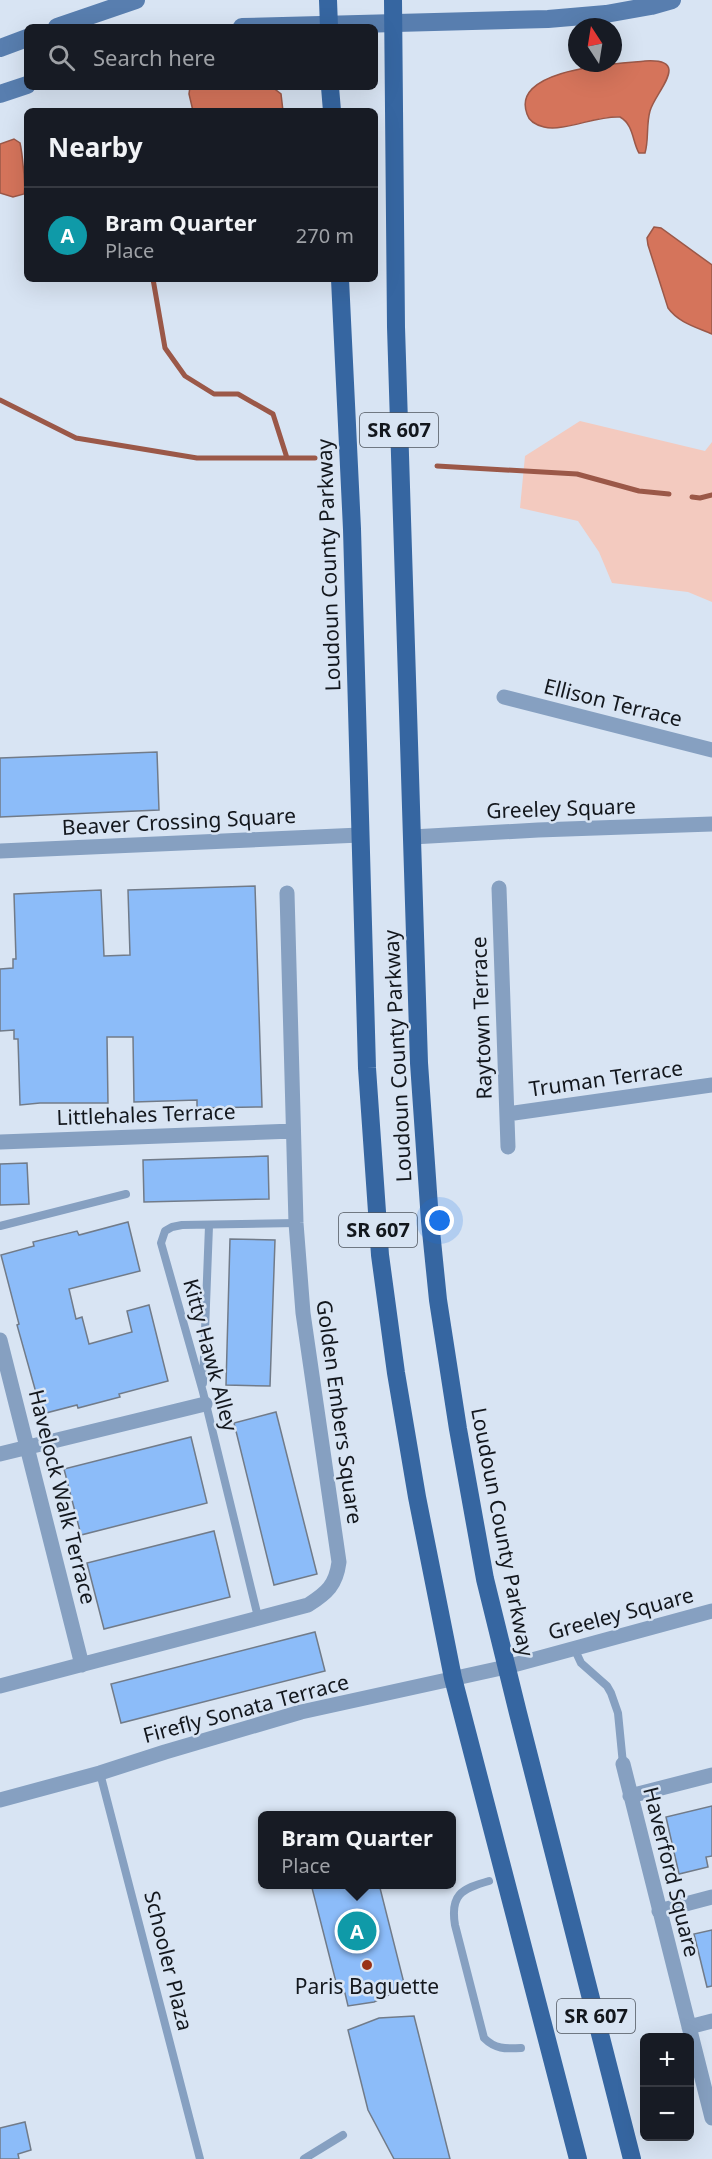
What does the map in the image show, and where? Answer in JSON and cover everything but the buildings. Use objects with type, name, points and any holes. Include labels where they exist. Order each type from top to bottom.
[{"type":"main road","points":[[328,0],[328,24]]},
{"type":"main road","name":"Loudoun County Parkway","points":[[393,0],[396,327],[419,1072],[438,1300],[476,1529],[506,1667],[632,2159]]},
{"type":"main road","points":[[330,90],[332,108]]},
{"type":"main road","name":"Loudoun County Parkway","points":[[340,282],[352,529],[367,1068],[380,1255],[415,1486],[453,1678],[578,2159]]},
{"type":"street","points":[[66,24],[136,0]]},
{"type":"street","points":[[371,24],[548,19],[606,14],[672,0]]},
{"type":"street","points":[[0,48],[24,39]]},
{"type":"street","points":[[0,94],[24,86]]},
{"type":"street","name":"Ellison Terrace","points":[[504,697],[712,750]]},
{"type":"street","name":"Greeley Square","points":[[412,837],[538,830],[712,825]]},
{"type":"street","name":"Beaver Crossing Square","points":[[0,851],[360,835]]},
{"type":"street","name":"Raytown Terrace","points":[[499,888],[508,1147]]},
{"type":"street","name":"Golden Embers Square","points":[[0,1686],[308,1605],[318,1599],[334,1583],[339,1562],[303,1313],[296,1223],[287,893]]},
{"type":"street","name":"Truman Terrace","points":[[507,1114],[712,1085]]},
{"type":"street","name":"Littlehales Terrace","points":[[0,1142],[293,1131]]},
{"type":"street","name":"Havelock Walk Terrace","points":[[0,1340],[82,1665]]},
{"type":"street","points":[[0,1454],[204,1398]]},
{"type":"street","name":"Greeley Square","points":[[506,1667],[712,1611]]},
{"type":"street","name":"Firefly Sonata Terrace","points":[[0,1800],[100,1773],[301,1712],[506,1667]]},
{"type":"street","name":"Haverford Square","points":[[623,1764],[712,2118]]},
{"type":"street","points":[[630,1796],[712,1775]]},
{"type":"street","points":[[659,1911],[712,1897]]},
{"type":"street","points":[[689,2027],[712,2021]]},
{"type":"lane","points":[[0,1226],[126,1194]]},
{"type":"lane","name":"Kitty Hawk Alley","points":[[258,1617],[204,1398],[160,1243],[165,1231],[172,1227],[296,1223]]},
{"type":"lane","points":[[204,1398],[209,1226]]},
{"type":"lane","name":"Haverford Square","points":[[574,1648],[581,1663],[607,1686],[611,1693],[618,1713],[623,1764]]},
{"type":"lane","name":"Schooler Plaza","points":[[100,1773],[200,2159]]},
{"type":"lane","points":[[489,1881],[474,1885],[459,1894],[452,1908],[455,1925],[484,2038],[491,2046],[504,2049],[521,2048]]},
{"type":"lane","points":[[304,2159],[343,2135]]},
{"type":"shaded area","points":[[659,62],[667,65],[669,70],[650,111],[645,153],[639,153],[628,124],[620,117],[602,118],[552,128],[538,125],[528,116],[526,99],[534,87],[549,78],[568,71],[622,72],[622,63]]},
{"type":"shaded area","points":[[190,90],[276,90],[281,94],[283,108],[192,108]]},
{"type":"shaded area","points":[[14,139],[20,143],[24,169],[24,194],[13,197],[0,193],[0,144]]},
{"type":"shaded area","points":[[654,227],[661,228],[712,265],[712,334],[683,321],[668,308],[648,245],[647,238]]},
{"type":"shaded area","points":[[580,421],[705,451],[712,442],[712,602],[688,592],[612,583],[599,552],[578,521],[520,508],[525,456]]},
{"type":"waterway","points":[[154,282],[165,348],[185,376],[214,394],[238,394],[273,414],[287,458]]},
{"type":"waterway","points":[[0,400],[76,438],[197,458],[315,458]]},
{"type":"waterway","points":[[437,466],[577,474],[639,491],[669,494]]},
{"type":"waterway","points":[[692,497],[712,495]]},
{"type":"place","name":"Bram Quarter","points":[[357,1931]]},
{"type":"place","name":"Paris Baguette","points":[[367,1965]]}]
